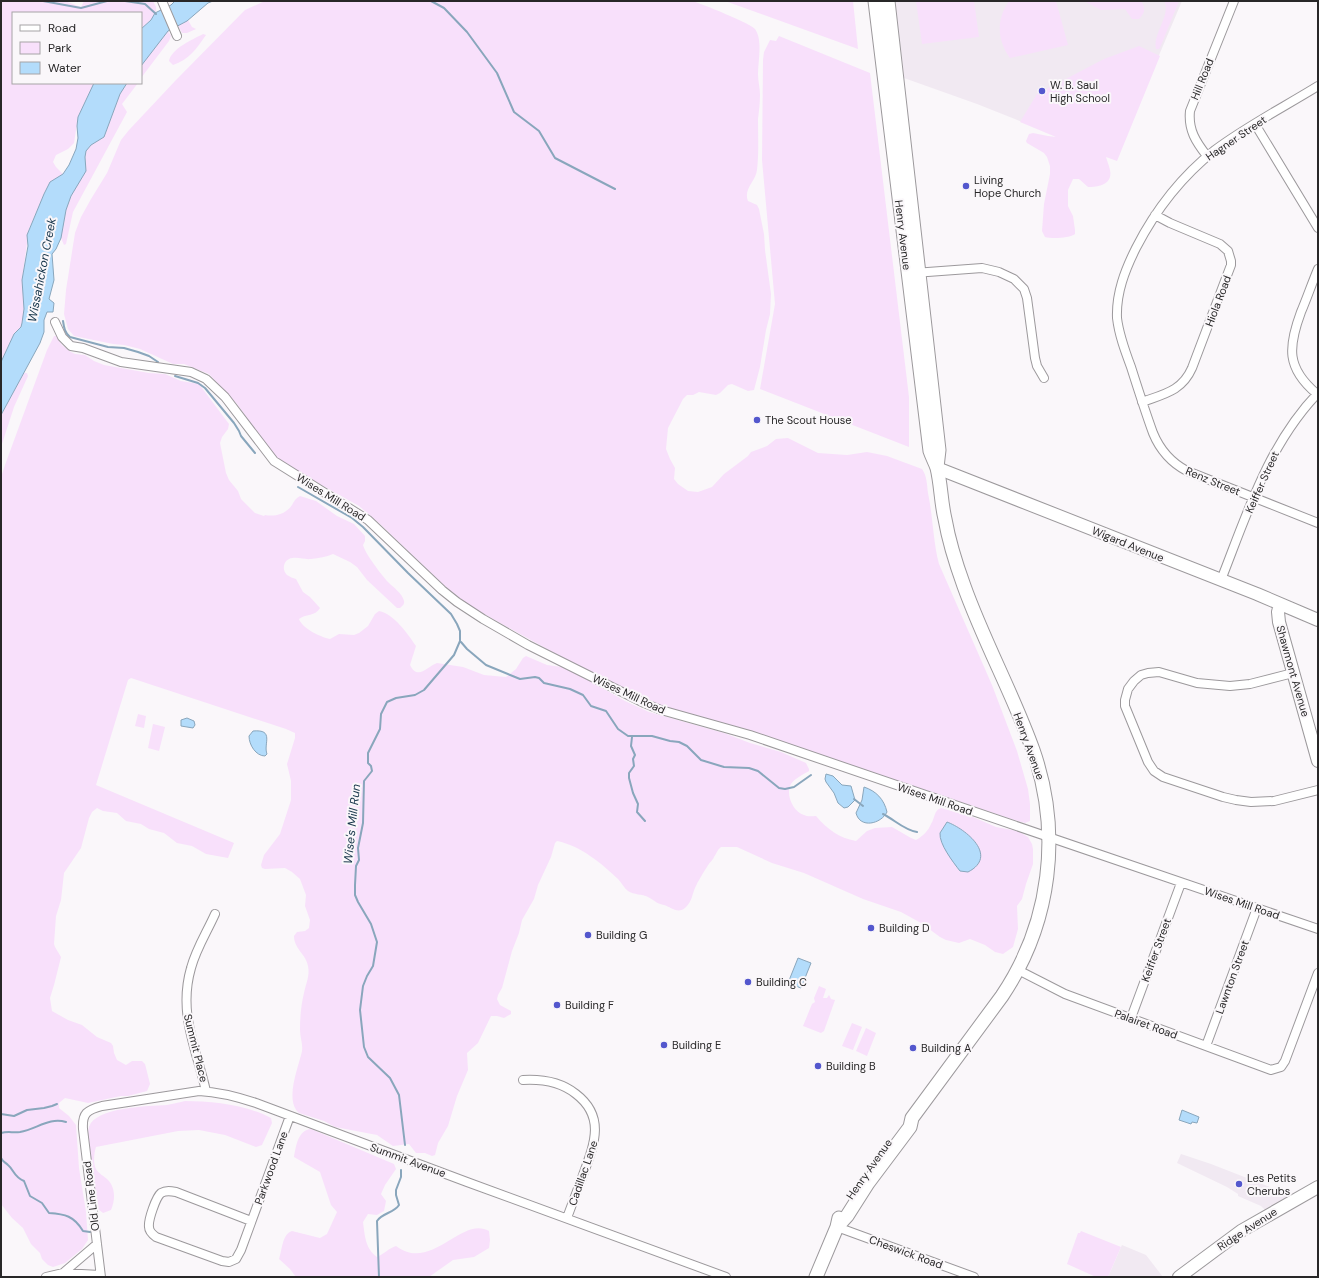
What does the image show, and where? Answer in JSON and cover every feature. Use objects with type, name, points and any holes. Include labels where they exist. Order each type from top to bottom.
[{"type":"main road","name":"Henry Avenue","points":[[816,1277],[838,1227],[847,1216],[868,1183],[910,1127],[912,1118],[1002,996],[1018,970],[1034,936],[1041,912],[1048,867],[1050,837],[1045,799],[1038,766],[975,613],[955,560],[946,524],[937,468],[939,450],[875,1]]},
{"type":"main road","name":"Henry Avenue","points":[[888,1],[914,273]]},
{"type":"street","points":[[162,1],[177,36]]},
{"type":"street","name":"Hill Road","points":[[1207,156],[1193,136],[1190,124],[1190,112],[1234,1]]},
{"type":"street","name":"Hagner Street","points":[[1142,402],[1120,334],[1117,308],[1119,290],[1139,241],[1155,215],[1179,185],[1207,156],[1229,140],[1318,86]]},
{"type":"street","points":[[1255,124],[1318,228]]},
{"type":"street","name":"Hiola Road","points":[[1142,402],[1175,390],[1187,378],[1231,265],[1228,251],[1220,244],[1170,224],[1155,215]]},
{"type":"street","points":[[914,273],[982,268],[999,272],[1018,281],[1024,289],[1027,298],[1035,358],[1037,366],[1044,378]]},
{"type":"street","points":[[1318,269],[1295,329],[1292,343],[1293,358],[1297,372],[1318,394]]},
{"type":"street","name":"Wises Mill Road","points":[[55,322],[62,337],[68,344],[74,347],[90,350],[121,362],[191,372],[206,379],[225,397],[274,461],[368,520],[442,590],[457,602],[483,619],[539,650],[653,707],[750,735],[1318,929]]},
{"type":"street","name":"Keiffer Street","points":[[1221,580],[1267,465],[1282,439],[1302,412],[1318,394]]},
{"type":"street","name":"Renz Street","points":[[1142,402],[1156,440],[1170,460],[1185,470],[1318,523]]},
{"type":"street","name":"Wigard Avenue","points":[[937,468],[1221,580],[1318,620]]},
{"type":"street","name":"Shawmont Avenue","points":[[1280,604],[1278,612],[1279,622],[1318,761]]},
{"type":"street","points":[[1293,673],[1250,684],[1230,686],[1197,683],[1159,672],[1148,673],[1141,675],[1128,689],[1125,706],[1148,762],[1158,774],[1168,779],[1223,797],[1244,801],[1274,801],[1318,790]]},
{"type":"street","name":"Keiffer Street","points":[[1131,1018],[1182,883]]},
{"type":"street","name":"Lawnton Street","points":[[1206,1046],[1257,908]]},
{"type":"street","name":"Summit Place","points":[[206,1091],[187,1020],[186,997],[193,962],[214,914]]},
{"type":"street","name":"Palairet Road","points":[[1018,970],[1061,992],[1268,1069],[1278,1068],[1286,1061],[1318,973]]},
{"type":"street","name":"Cadillac Lane","points":[[523,1080],[544,1081],[568,1089],[583,1100],[593,1117],[595,1129],[594,1146],[567,1218]]},
{"type":"street","name":"Summit Avenue","points":[[84,1115],[90,1110],[102,1106],[190,1092],[206,1091],[244,1099],[726,1277]]},
{"type":"street","name":"Old Line Road","points":[[84,1115],[83,1129],[101,1276]]},
{"type":"street","name":"Parkwood Lane","points":[[251,1221],[176,1192],[169,1191],[162,1192],[158,1197],[149,1220],[149,1228],[150,1232],[156,1237],[222,1261],[230,1262],[236,1259],[238,1256],[251,1221],[290,1116]]},
{"type":"street","name":"Ridge Avenue","points":[[1179,1277],[1192,1273],[1242,1231],[1318,1188]]},
{"type":"street","name":"Cheswick Road","points":[[838,1227],[974,1277]]},
{"type":"street","points":[[63,1273],[97,1244]]},
{"type":"street","points":[[46,1277],[63,1273],[101,1276]]},
{"type":"shaded area","name":"W. B. Saul High School","points":[[895,1],[1182,1],[1115,159],[977,104],[904,78]]},
{"type":"shaded area","points":[[1181,1154],[1291,1195],[1265,1210],[1261,1206],[1238,1196],[1238,1194],[1227,1187],[1177,1163]]},
{"type":"shaded area","points":[[1122,1245],[1146,1255],[1163,1277],[1108,1277]]},
{"type":"green space","points":[[1,1],[65,1],[81,7],[84,1],[153,1],[156,7],[155,13],[142,28],[142,12],[12,12],[12,84],[94,84],[78,117],[74,143],[68,149],[56,155],[53,162],[63,174],[50,182],[29,229],[22,280],[24,309],[22,323],[21,327],[14,334],[1,362]]},
{"type":"green space","points":[[265,1],[692,1],[736,18],[755,29],[759,39],[760,51],[758,74],[760,104],[758,119],[758,157],[756,174],[748,189],[747,197],[748,201],[757,205],[759,209],[764,234],[771,294],[770,314],[754,390],[748,391],[732,384],[728,385],[716,395],[699,392],[693,395],[687,395],[683,399],[668,428],[666,449],[675,468],[674,479],[688,491],[698,492],[712,487],[724,474],[748,456],[751,452],[767,446],[776,439],[788,438],[818,453],[847,455],[867,452],[887,456],[922,469],[925,475],[935,547],[939,564],[992,685],[1017,751],[1028,789],[1030,821],[1025,823],[1011,819],[742,728],[680,712],[662,706],[616,685],[547,649],[468,605],[455,596],[380,524],[359,506],[282,463],[271,452],[237,404],[209,374],[184,364],[173,364],[140,349],[74,336],[68,329],[64,314],[66,290],[75,233],[81,217],[107,173],[121,140],[176,80],[245,10]]},
{"type":"green space","points":[[725,1],[853,1],[858,49]]},
{"type":"green space","points":[[916,1],[974,1],[979,37],[922,44]]},
{"type":"green space","points":[[1009,1],[1056,1],[1068,45],[1010,58],[1003,44],[1000,30],[1002,15]]},
{"type":"green space","points":[[1084,1],[1141,1],[1144,6],[1144,10],[1143,15],[1139,19],[1132,19],[1125,9],[1101,10]]},
{"type":"green space","points":[[1164,1],[1179,1],[1162,43],[1159,49],[1156,49],[1157,37],[1166,12]]},
{"type":"green space","points":[[188,20],[192,27],[196,29],[187,33],[182,33],[178,25]]},
{"type":"green space","points":[[168,31],[171,36],[169,41],[142,77],[142,65]]},
{"type":"green space","points":[[203,34],[206,35],[188,57],[173,65],[169,61],[171,56],[178,48]]},
{"type":"green space","points":[[779,36],[870,73],[909,397],[909,447],[760,389],[775,304],[762,160],[763,60],[764,52],[770,40],[776,41]]},
{"type":"green space","points":[[1139,46],[1160,56],[1117,161],[1106,157],[1110,170],[1109,179],[1104,184],[1088,187],[1079,179],[1073,179],[1068,190],[1068,206],[1073,216],[1075,234],[1061,238],[1045,237],[1042,231],[1044,204],[1050,174],[1050,166],[1044,153],[1026,141],[1029,134],[1033,133],[1056,137],[1020,122],[1037,94],[1104,59]]},
{"type":"green space","points":[[126,84],[137,84],[122,104],[127,112],[73,212],[66,244],[64,245],[61,238],[66,210],[86,164],[86,151],[91,145],[104,137],[120,94]]},
{"type":"green space","points":[[54,336],[56,336],[62,345],[71,352],[85,355],[104,365],[149,373],[165,374],[181,381],[199,384],[229,424],[228,429],[222,437],[220,443],[226,473],[229,480],[238,491],[241,499],[255,513],[264,516],[280,514],[287,511],[300,496],[316,501],[337,516],[354,524],[365,536],[363,545],[370,559],[388,582],[401,595],[404,603],[400,608],[397,608],[367,580],[357,567],[333,554],[311,559],[289,559],[284,564],[285,573],[296,579],[303,592],[320,608],[313,614],[299,619],[307,629],[321,636],[330,639],[339,634],[354,635],[359,633],[368,626],[375,614],[379,611],[395,620],[405,630],[416,646],[410,665],[416,672],[423,671],[437,663],[463,667],[484,675],[506,677],[516,669],[526,656],[547,665],[562,667],[585,678],[625,701],[649,712],[724,733],[750,743],[781,752],[806,763],[809,771],[794,780],[789,788],[793,807],[805,816],[816,816],[824,825],[844,838],[850,840],[856,841],[867,831],[875,828],[892,827],[916,840],[927,831],[936,812],[941,808],[973,817],[996,827],[1018,831],[1028,837],[1033,849],[1033,864],[1022,899],[1017,906],[1018,929],[1013,947],[1003,954],[995,952],[985,945],[970,939],[959,943],[946,940],[921,923],[901,912],[863,899],[804,873],[772,863],[737,847],[721,847],[718,850],[699,880],[688,905],[683,909],[675,910],[651,898],[628,891],[605,867],[590,856],[566,843],[557,841],[538,885],[534,899],[522,920],[502,988],[498,995],[497,999],[500,1005],[511,1011],[511,1014],[504,1018],[491,1016],[478,1043],[467,1053],[468,1070],[457,1096],[448,1126],[438,1143],[435,1155],[432,1156],[425,1153],[416,1153],[409,1144],[393,1146],[377,1135],[335,1127],[324,1121],[299,1113],[293,1100],[294,1083],[302,1051],[300,1016],[308,980],[307,962],[296,944],[294,936],[297,932],[305,931],[309,928],[310,920],[305,906],[306,895],[300,879],[285,868],[265,869],[262,868],[261,865],[264,855],[280,834],[291,800],[291,781],[287,764],[295,738],[295,733],[131,678],[128,680],[96,785],[234,843],[228,858],[206,854],[192,846],[177,843],[164,833],[149,829],[141,824],[126,821],[117,813],[103,811],[97,808],[92,812],[89,818],[81,848],[64,873],[61,900],[56,916],[54,944],[61,957],[50,998],[52,1011],[68,1020],[82,1025],[97,1037],[111,1043],[117,1060],[126,1065],[132,1061],[142,1061],[145,1064],[150,1084],[147,1091],[128,1096],[121,1096],[88,1103],[65,1098],[59,1103],[59,1108],[69,1116],[76,1125],[79,1168],[86,1212],[88,1240],[82,1249],[65,1263],[53,1267],[48,1265],[42,1259],[40,1253],[31,1244],[23,1228],[12,1218],[1,1204],[1,477],[47,350]],"holes":[[[947,822],[955,825],[977,844],[960,871],[949,855],[940,836],[940,833]]]},
{"type":"green space","points":[[24,373],[27,373],[28,376],[14,407],[1,447],[1,415]]},
{"type":"green space","points":[[138,714],[146,716],[144,728],[135,726]]},
{"type":"green space","points":[[153,724],[165,727],[159,751],[148,748]]},
{"type":"green space","points":[[819,986],[826,989],[823,998],[827,998],[829,995],[831,999],[835,1000],[824,1031],[821,1033],[803,1026],[812,1004],[815,1002],[814,998]]},
{"type":"green space","points":[[852,1023],[862,1027],[853,1050],[842,1046]]},
{"type":"green space","points":[[866,1028],[876,1033],[867,1056],[856,1051]]},
{"type":"green space","points":[[185,1101],[218,1103],[241,1107],[271,1118],[272,1123],[262,1145],[256,1147],[225,1135],[199,1130],[178,1131],[96,1147],[94,1158],[95,1167],[111,1183],[114,1191],[111,1210],[103,1213],[97,1208],[95,1203],[88,1141],[88,1131],[93,1120],[101,1115],[124,1109],[167,1105]]},
{"type":"green space","points":[[311,1129],[394,1164],[396,1169],[385,1185],[381,1194],[386,1201],[384,1211],[377,1215],[368,1214],[363,1222],[368,1246],[377,1257],[396,1246],[409,1252],[422,1253],[446,1243],[468,1230],[479,1228],[489,1231],[489,1248],[474,1257],[453,1260],[429,1277],[296,1277],[279,1259],[284,1239],[292,1231],[320,1238],[327,1234],[337,1212],[331,1205],[320,1172],[294,1157],[300,1135]]},
{"type":"green space","points":[[1081,1231],[1121,1247],[1108,1277],[1096,1277],[1067,1264],[1078,1233]]},
{"type":"water","points":[[175,1],[213,1],[208,3],[187,21],[168,31],[142,65],[142,28],[151,20],[155,13],[171,5]]},
{"type":"water","name":"Wissahickon Creek","points":[[94,84],[126,84],[120,94],[104,137],[91,145],[86,151],[86,171],[71,196],[66,210],[61,238],[52,254],[54,280],[49,299],[54,303],[53,312],[47,312],[44,320],[44,332],[40,343],[1,415],[1,362],[14,334],[21,327],[22,323],[24,309],[22,280],[28,246],[27,235],[50,182],[63,174],[76,149],[78,138],[78,117]]},
{"type":"water","points":[[187,718],[194,721],[195,725],[193,728],[181,726],[181,720]]},
{"type":"water","points":[[253,731],[264,732],[266,735],[267,754],[265,756],[262,756],[256,752],[252,746],[249,736]]},
{"type":"water","points":[[826,774],[833,776],[842,785],[851,786],[855,800],[848,807],[844,808],[838,803],[834,793],[826,782]]},
{"type":"water","points":[[864,787],[879,796],[886,807],[887,812],[876,822],[866,823],[858,818],[856,813],[862,800]]},
{"type":"water","points":[[947,822],[963,831],[970,837],[980,851],[980,858],[977,866],[968,872],[960,871],[947,853],[942,842],[940,833]]},
{"type":"water","points":[[798,958],[811,963],[801,988],[788,983]]},
{"type":"water","points":[[1182,1110],[1199,1117],[1197,1123],[1192,1122],[1191,1124],[1179,1120]]},
{"type":"waterway","points":[[43,1],[81,8],[107,1]]},
{"type":"waterway","points":[[125,1],[145,4],[156,14]]},
{"type":"waterway","points":[[431,1],[444,8],[467,32],[497,73],[514,112],[539,131],[555,158],[615,189]]},
{"type":"waterway","name":"Wise's Mill Run","points":[[63,321],[65,330],[70,337],[108,347],[124,348],[149,356],[158,362]]},
{"type":"waterway","name":"Wise's Mill Run","points":[[175,376],[198,383],[205,388],[234,423],[241,436],[255,453]]},
{"type":"waterway","name":"Wise's Mill Run","points":[[298,487],[352,518],[363,527],[451,614],[460,631],[460,641],[454,655],[424,690],[415,695],[396,698],[387,702],[381,714],[380,729],[368,753],[368,763],[371,766],[372,771],[364,781],[363,823],[358,848],[359,860],[356,866],[355,895],[371,924],[377,942],[373,966],[363,986],[360,1010],[364,1047],[368,1057],[390,1078],[399,1095],[405,1145]]},
{"type":"waterway","points":[[461,642],[486,665],[520,679],[535,677],[539,678],[544,683],[570,689],[583,695],[591,706],[606,711],[618,729],[628,736],[652,736],[679,742],[687,746],[701,760],[724,767],[749,768],[758,771],[779,788],[785,789],[794,787],[811,775]]},
{"type":"waterway","points":[[632,737],[631,746],[635,755],[633,759],[634,766],[629,773],[629,778],[638,804],[637,812],[645,821]]},
{"type":"waterway","points":[[854,799],[863,806]]},
{"type":"waterway","points":[[883,814],[904,827],[917,832]]},
{"type":"waterway","points":[[1,1114],[14,1116],[27,1110],[44,1108],[57,1104]]},
{"type":"waterway","points":[[1,1133],[26,1131],[48,1122],[66,1122]]},
{"type":"waterway","points":[[1,1158],[16,1175],[24,1181],[30,1196],[42,1203],[49,1213],[69,1217],[73,1219],[83,1231],[90,1232]]},
{"type":"waterway","name":"Wise's Mill Run","points":[[379,1277],[377,1221],[379,1218],[394,1210],[399,1205],[396,1190],[401,1177],[401,1170]]},
{"type":"place","name":"W. B. Saul High School","points":[[1042,91]]},
{"type":"place","name":"Living Hope Church","points":[[966,186]]},
{"type":"place","name":"The Scout House","points":[[757,420]]},
{"type":"place","name":"Building D","points":[[871,928]]},
{"type":"place","name":"Building G","points":[[588,935]]},
{"type":"place","name":"Building C","points":[[748,982]]},
{"type":"place","name":"Building F","points":[[557,1005]]},
{"type":"place","name":"Building E","points":[[664,1045]]},
{"type":"place","name":"Building A","points":[[913,1048]]},
{"type":"place","name":"Building B","points":[[818,1066]]},
{"type":"place","name":"Les Petits Cherubs","points":[[1239,1184]]}]
